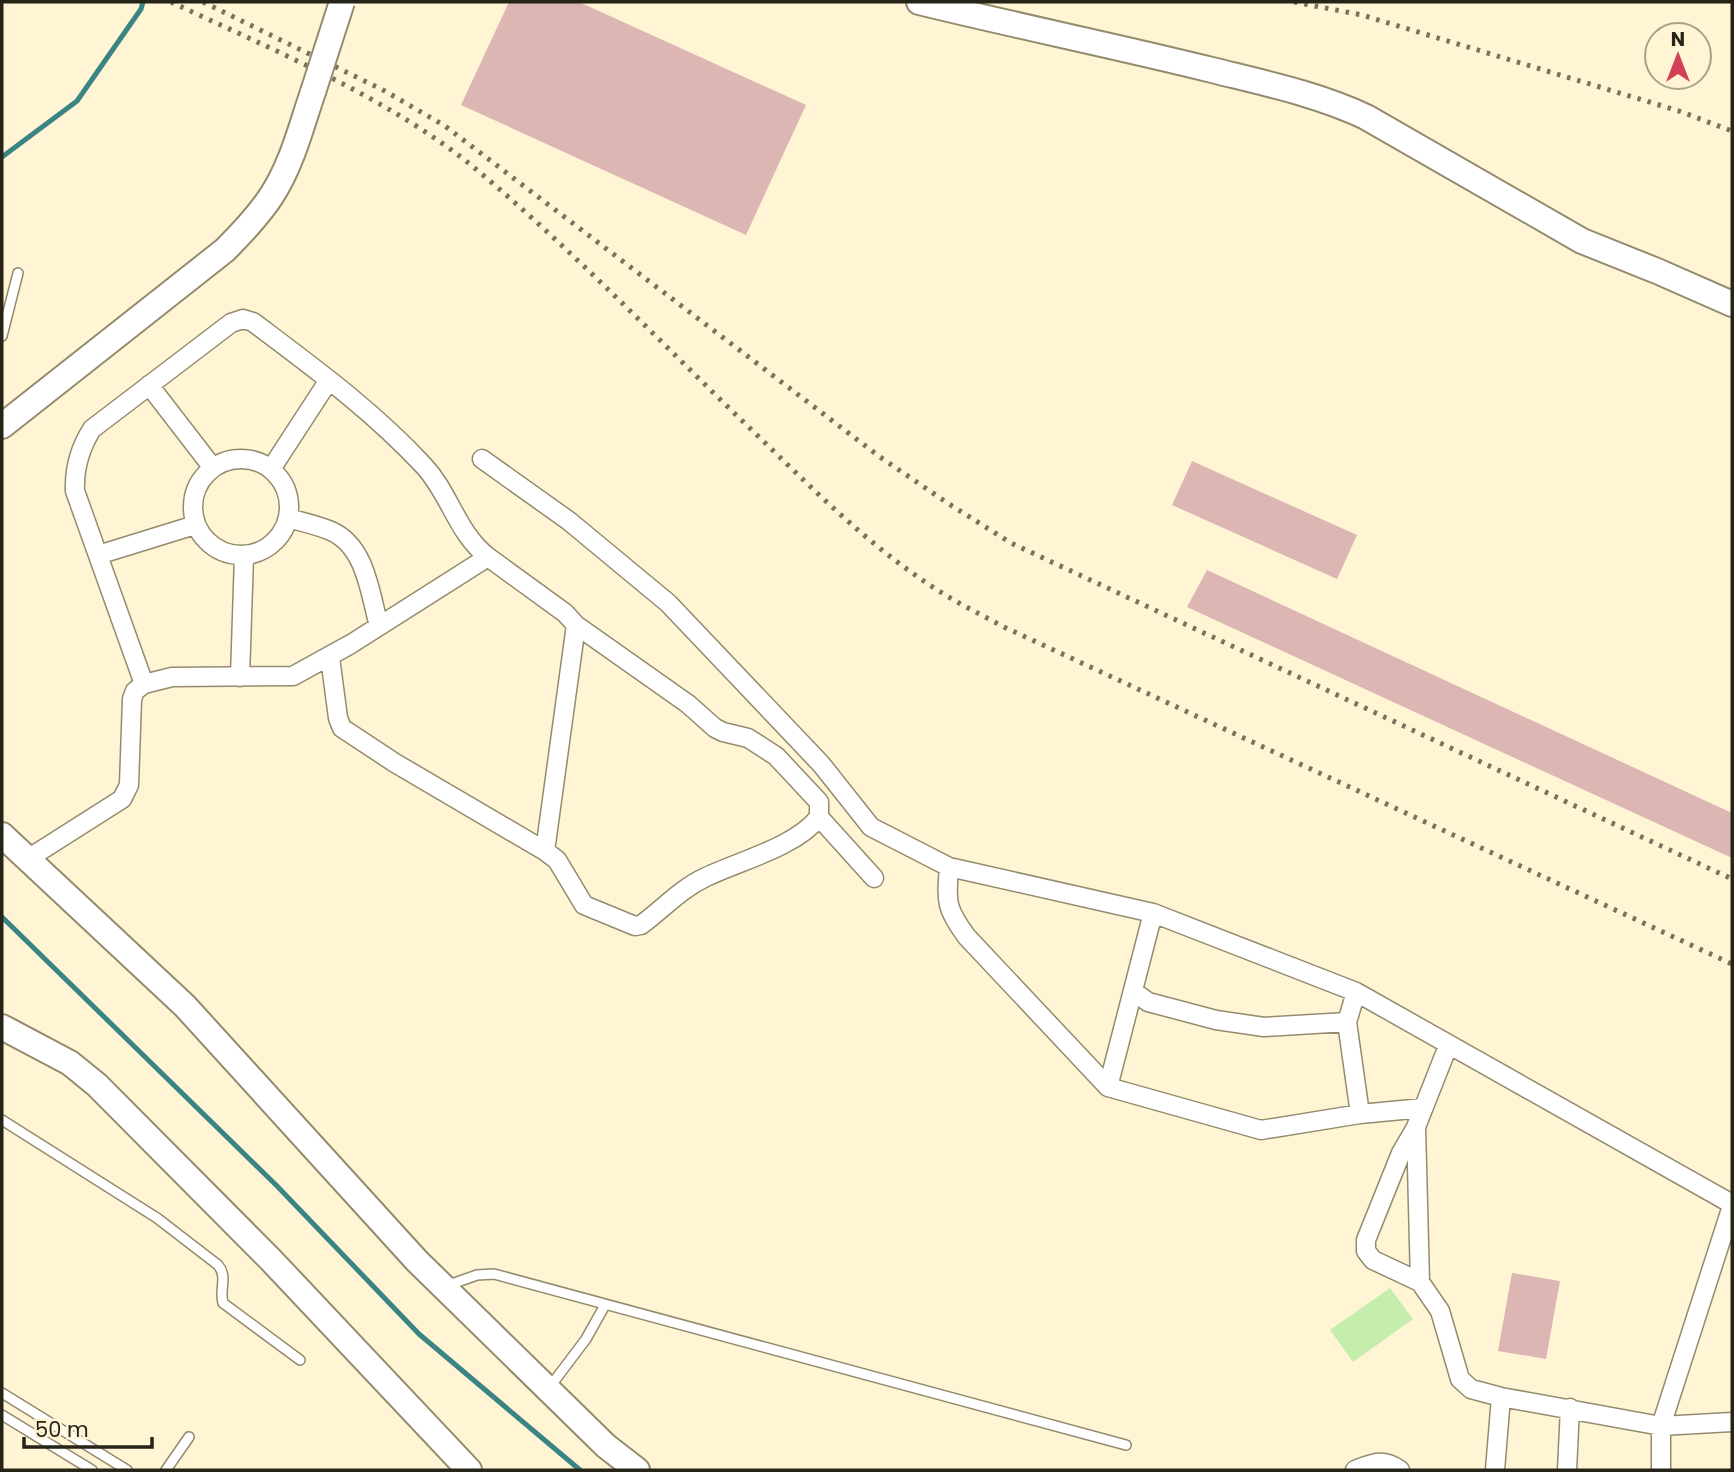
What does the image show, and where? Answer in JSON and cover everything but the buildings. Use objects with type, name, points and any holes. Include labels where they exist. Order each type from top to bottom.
[{"type":"street","points":[[2,426],[225,250],[253,220],[287,167],[342,2]]},
{"type":"street","points":[[919,2],[1132,50],[1344,106],[1582,241],[1732,304]]},
{"type":"street","points":[[144,684],[75,491],[78,458],[92,429],[230,323],[243,319],[253,322],[375,416],[427,468],[457,521],[488,557],[565,613],[576,625],[688,704],[715,728],[748,738],[776,756],[819,802],[819,817],[814,824],[787,842],[705,877],[664,904],[641,925],[635,926],[584,905],[557,860],[545,851],[395,763],[342,728],[338,718],[330,657]]},
{"type":"street","points":[[271,469],[329,380]]},
{"type":"street","points":[[149,385],[213,468]]},
{"type":"street","points":[[242,459],[257,462],[271,469],[280,478],[289,500],[288,518],[274,543],[255,554],[244,556],[220,551],[201,536],[195,525],[192,509],[194,493],[201,479],[213,468],[227,461],[242,459]]},
{"type":"street","points":[[482,459],[569,521],[668,603],[821,764],[871,827],[949,867],[1153,913],[1356,992],[1732,1205],[1661,1426],[1661,1470]]},
{"type":"street","points":[[288,518],[332,531],[354,549],[361,561],[379,626]]},
{"type":"street","points":[[98,555],[195,525]]},
{"type":"street","points":[[240,677],[244,556]]},
{"type":"street","points":[[26,859],[122,799],[127,793],[130,785],[132,699],[135,691],[144,684],[172,677],[293,676],[330,657],[488,557]]},
{"type":"street","points":[[545,851],[576,625]]},
{"type":"street","points":[[819,817],[874,878]]},
{"type":"street","points":[[2,835],[185,1006],[417,1261],[606,1447],[637,1470]]},
{"type":"street","points":[[949,867],[946,897],[952,917],[967,937],[1108,1087],[1261,1130],[1360,1114],[1423,1108]]},
{"type":"street","points":[[1108,1087],[1153,913]]},
{"type":"street","points":[[1133,990],[1148,1002],[1228,1022],[1264,1027],[1346,1022]]},
{"type":"street","points":[[1356,992],[1346,1022],[1360,1114]]},
{"type":"street","points":[[2,1027],[69,1063],[97,1085],[271,1260],[468,1470]]},
{"type":"street","points":[[1448,1046],[1366,1240],[1366,1251],[1373,1260],[1420,1282],[1440,1311],[1460,1379],[1471,1389],[1501,1397],[1661,1426],[1732,1422]]},
{"type":"street","points":[[1416,1127],[1420,1282]]},
{"type":"street","points":[[1495,1470],[1501,1397]]},
{"type":"street","points":[[1567,1470],[1570,1408]]},
{"type":"street","points":[[1355,1470],[1385,1462],[1400,1470]]},
{"type":"lane","points":[[2,336],[18,273]]},
{"type":"lane","points":[[2,1120],[157,1218],[218,1265],[224,1279],[223,1303],[300,1360]]},
{"type":"lane","points":[[445,1287],[469,1277],[494,1275],[1126,1445]]},
{"type":"lane","points":[[548,1389],[586,1339],[605,1305]]},
{"type":"lane","points":[[2,1393],[127,1470]]},
{"type":"lane","points":[[2,1415],[92,1470]]},
{"type":"lane","points":[[166,1470],[189,1437]]},
{"type":"green space","points":[[1390,1288],[1413,1319],[1353,1362],[1330,1330]]},
{"type":"waterway","points":[[2,157],[77,101],[141,9],[143,2]]},
{"type":"waterway","points":[[2,917],[277,1186],[419,1334],[580,1470]]},
{"type":"railway","points":[[171,2],[330,77],[444,144],[550,234],[844,518],[890,556],[947,596],[1004,627],[1732,964]]},
{"type":"railway","points":[[203,2],[385,91],[445,126],[880,457],[1011,543],[1732,879]]},
{"type":"railway","points":[[1294,2],[1362,15],[1679,111],[1732,131]]}]
